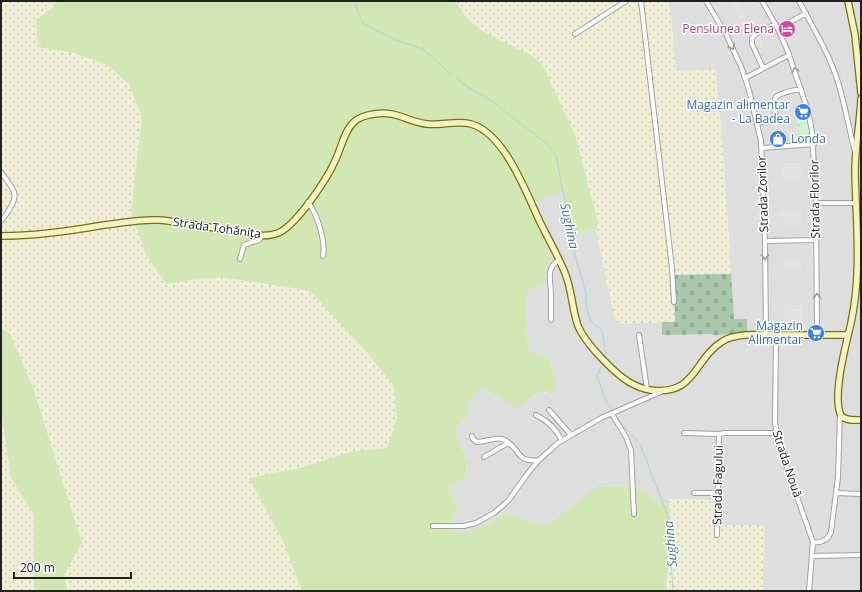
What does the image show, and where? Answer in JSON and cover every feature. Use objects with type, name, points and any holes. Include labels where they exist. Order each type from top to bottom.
[{"type":"main road","points":[[848,1],[855,35],[861,93]]},
{"type":"main road","points":[[861,99],[856,154],[858,283],[840,377],[838,403],[840,414],[848,419],[861,420]]},
{"type":"main road","name":"Strada Tohănița","points":[[1,236],[40,235],[150,220],[170,221],[263,235],[274,234],[285,229],[308,202],[328,175],[350,126],[361,117],[383,113],[396,115],[427,124],[468,123],[477,126],[486,132],[506,154],[520,178],[559,260],[569,285],[579,329],[587,340],[617,373],[630,383],[647,389],[665,390]]},
{"type":"main road","points":[[851,136],[858,135]]},
{"type":"main road","points":[[665,390],[677,388],[686,382],[711,351],[723,340],[737,336],[848,334]]},
{"type":"street","points":[[575,34],[626,1]]},
{"type":"street","points":[[641,1],[672,268],[674,302]]},
{"type":"street","points":[[707,2],[713,1]]},
{"type":"street","name":"Strada Florilor","points":[[762,1],[776,24],[789,55],[808,111],[814,144],[817,335]]},
{"type":"street","points":[[799,1],[820,38],[834,72],[842,95],[856,154]]},
{"type":"street","name":"Strada Zorilor","points":[[707,2],[726,34],[745,78],[762,148],[766,335]]},
{"type":"street","points":[[778,29],[806,13]]},
{"type":"street","points":[[763,68],[752,44],[752,38],[757,33],[776,24]]},
{"type":"street","points":[[745,78],[789,55]]},
{"type":"street","points":[[757,123],[770,120],[774,117],[776,111],[775,100],[777,96],[801,89]]},
{"type":"street","name":"Strada Zorilor","points":[[762,148],[814,144]]},
{"type":"street","points":[[1,172],[14,191],[15,197],[9,210],[1,221]]},
{"type":"street","points":[[308,202],[315,213],[323,240],[323,256]]},
{"type":"street","points":[[816,203],[856,203]]},
{"type":"street","points":[[240,259],[244,245],[259,240],[263,235]]},
{"type":"street","name":"Strada Zorilor","points":[[765,241],[816,240]]},
{"type":"street","points":[[551,320],[549,272],[552,265],[559,260]]},
{"type":"street","points":[[639,335],[647,389]]},
{"type":"street","name":"Strada Nouă","points":[[776,335],[774,407],[776,433],[813,542],[810,591]]},
{"type":"street","points":[[433,526],[464,526],[476,523],[494,513],[508,501],[539,460],[562,441],[594,422],[665,390]]},
{"type":"street","points":[[549,410],[571,435]]},
{"type":"street","points":[[612,414],[626,437],[631,450],[634,514]]},
{"type":"street","points":[[813,542],[824,541],[830,535],[832,527],[836,493],[840,414]]},
{"type":"street","points":[[536,415],[545,419],[553,426],[562,441]]},
{"type":"street","name":"Strada Fagului","points":[[684,433],[776,433]]},
{"type":"street","name":"Strada Fagului","points":[[717,535],[719,434]]},
{"type":"street","points":[[472,436],[477,442],[501,439],[508,443],[525,460],[539,460]]},
{"type":"street","points":[[484,457],[508,443]]},
{"type":"street","points":[[694,493],[717,493]]},
{"type":"street","points":[[836,493],[861,494]]},
{"type":"street","points":[[813,556],[861,555]]},
{"type":"shaded area","points":[[668,1],[861,1],[861,591],[763,591],[764,525],[716,525],[715,500],[669,500],[669,505],[660,505],[639,487],[597,486],[546,526],[504,513],[497,519],[476,529],[455,534],[453,520],[458,508],[448,488],[466,477],[467,461],[456,436],[457,426],[468,416],[466,406],[482,387],[517,409],[540,392],[546,393],[556,385],[549,360],[528,349],[526,292],[544,285],[544,274],[549,252],[528,203],[562,192],[571,233],[596,230],[614,315],[618,324],[675,322],[674,275],[731,273],[723,148],[715,70],[676,72],[670,5]]},
{"type":"shaded area","points":[[729,1],[739,1],[747,14],[740,19]]},
{"type":"shaded area","points":[[712,3],[727,30],[748,75],[745,76],[710,4]]},
{"type":"shaded area","points":[[754,24],[764,46],[753,52],[742,30]]},
{"type":"shaded area","points":[[781,86],[784,95],[776,98],[773,102],[769,90]]},
{"type":"shaded area","points":[[779,119],[784,136],[778,138],[773,121]]},
{"type":"shaded area","points":[[800,141],[800,144],[768,146],[768,142]]},
{"type":"shaded area","points":[[782,163],[801,163],[801,178],[782,179]]},
{"type":"shaded area","points":[[765,177],[768,177],[769,210],[765,210]]},
{"type":"shaded area","points":[[810,178],[814,178],[815,231],[812,231]]},
{"type":"shaded area","points":[[780,210],[801,210],[801,225],[784,226],[784,219],[780,219]]},
{"type":"shaded area","points":[[811,244],[815,244],[816,327],[812,327]]},
{"type":"shaded area","points":[[784,260],[801,260],[801,270],[784,270]]},
{"type":"shaded area","points":[[766,270],[770,270],[770,305],[767,305]]},
{"type":"shaded area","points":[[785,305],[803,305],[803,320],[785,320]]},
{"type":"green space","points":[[1,1],[57,1],[53,7],[36,20],[38,47],[75,53],[107,65],[129,84],[142,117],[131,212],[196,279],[222,277],[311,292],[364,349],[394,386],[397,419],[387,448],[351,452],[300,468],[249,478],[283,541],[302,591],[67,591],[64,575],[82,543],[10,334],[1,329]]},
{"type":"green space","points":[[57,1],[454,1],[466,17],[481,30],[531,55],[542,64],[575,135],[598,223],[596,230],[571,233],[562,192],[528,204],[553,259],[548,265],[544,278],[544,285],[526,292],[528,349],[549,360],[556,383],[552,391],[539,393],[517,409],[482,387],[466,406],[468,416],[457,426],[456,436],[467,461],[466,477],[448,488],[458,508],[453,520],[455,533],[481,527],[504,513],[546,526],[597,486],[639,487],[660,505],[669,505],[671,533],[666,591],[302,591],[283,541],[249,478],[300,468],[351,452],[387,448],[397,419],[394,386],[364,349],[311,292],[222,277],[196,279],[166,284],[146,254],[131,212],[142,117],[129,84],[107,65],[75,53],[38,47],[36,20],[53,7]]},
{"type":"green space","points":[[454,1],[668,1],[670,5],[676,71],[715,69],[723,148],[731,274],[674,275],[675,322],[618,324],[614,315],[596,230],[598,223],[575,135],[497,39],[481,30],[466,17]]},
{"type":"green space","points":[[805,116],[811,137],[807,142],[803,142],[796,118]]},
{"type":"green space","points":[[731,274],[734,319],[747,319],[747,333],[716,335],[662,335],[662,322],[675,322],[674,275]]},
{"type":"green space","points":[[1,329],[10,334],[32,385],[82,543],[64,575],[67,591],[34,591],[34,515],[11,478],[1,408]]},
{"type":"green space","points":[[1,408],[11,478],[34,515],[34,591],[1,591]]},
{"type":"green space","points":[[669,499],[716,500],[716,525],[764,525],[763,591],[666,591],[671,533]]},
{"type":"waterway","name":"Sughina","points":[[354,1],[360,17]]},
{"type":"waterway","name":"Sughina","points":[[361,20],[362,23],[389,37],[424,50],[452,75]]},
{"type":"waterway","name":"Sughina","points":[[456,78],[499,106],[546,143],[556,156],[575,255],[586,293],[586,305],[590,320],[602,331],[606,353],[604,358]]},
{"type":"waterway","name":"Sughina","points":[[603,363],[597,376],[607,403],[612,411]]},
{"type":"waterway","name":"Sughina","points":[[615,415],[641,446],[668,517],[673,591]]},
{"type":"place","name":"Pensiunea Elena","points":[[787,29]]},
{"type":"place","name":"Magazin alimentar - La Badea","points":[[803,112]]},
{"type":"place","name":"Londa","points":[[778,139]]},
{"type":"place","name":"Magazin Alimentar","points":[[816,333]]}]
